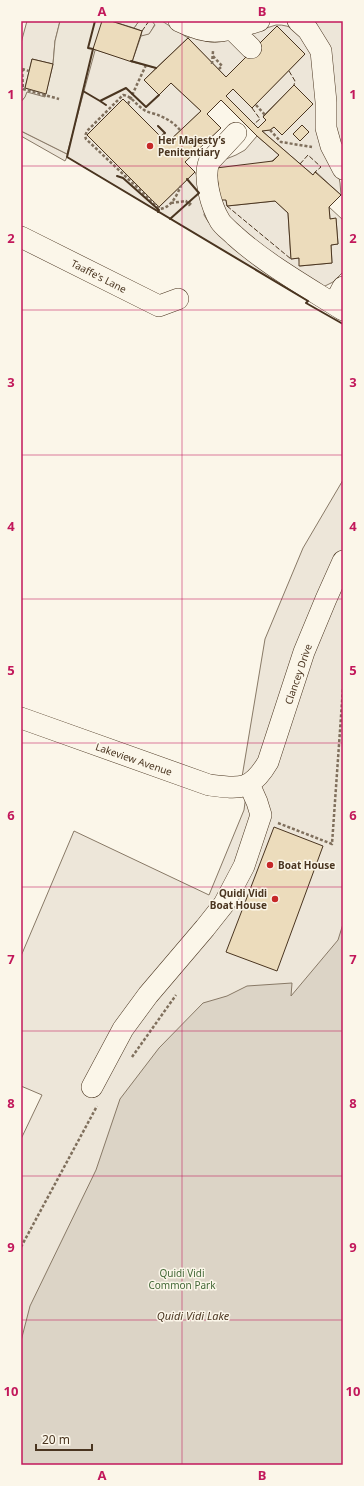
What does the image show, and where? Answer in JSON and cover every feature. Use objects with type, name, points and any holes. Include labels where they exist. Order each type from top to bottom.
[{"type":"street","points":[[179,21],[204,31],[214,32],[232,29],[259,21]]},
{"type":"street","points":[[298,21],[308,30],[321,51],[326,102],[326,128],[333,150],[343,169]]},
{"type":"street","points":[[232,29],[251,48]]},
{"type":"street","points":[[236,133],[209,162],[207,167],[206,176],[208,188],[220,221],[244,244],[281,270],[340,300]]},
{"type":"street","name":"Taaffe's Lane","points":[[21,237],[159,306],[178,299]]},
{"type":"street","name":"Clancey Drive","points":[[249,784],[260,775],[268,762],[304,652],[343,561]]},
{"type":"street","name":"Lakeview Avenue","points":[[21,718],[209,785],[240,788],[249,784]]},
{"type":"street","points":[[92,1087],[123,1029],[148,995],[224,904],[244,866],[261,815],[249,784]]},
{"type":"path","points":[[213,56],[222,66],[218,70]]},
{"type":"path","points":[[128,104],[146,65]]},
{"type":"path","points":[[29,71],[22,69],[24,89],[59,99]]},
{"type":"path","points":[[180,130],[162,116],[144,110],[131,98],[122,95],[84,136],[160,208],[165,208],[171,203],[181,186]]},
{"type":"path","points":[[256,105],[265,115]]},
{"type":"path","points":[[270,130],[281,142],[333,150]]},
{"type":"path","points":[[21,1238],[25,1239]]},
{"type":"green space","points":[[27,21],[60,21],[55,41],[53,64],[32,59],[25,88],[46,94],[45,97],[25,97],[21,102],[21,43]]},
{"type":"green space","points":[[139,21],[152,21],[155,24],[149,35],[141,36],[142,31],[134,28]]},
{"type":"green space","points":[[309,21],[343,21],[343,151],[338,140]]},
{"type":"green space","points":[[276,25],[292,28],[312,44],[340,183],[341,195],[316,172],[313,175],[262,131],[270,130],[274,127],[282,135],[313,104],[294,85],[263,116],[266,120],[258,128],[226,96],[233,89],[252,108],[305,54],[277,27],[257,46],[244,35]]},
{"type":"green space","points":[[191,36],[211,42],[231,39],[248,55],[226,77],[188,38]]},
{"type":"green space","points":[[93,49],[156,68],[144,80],[159,95],[171,83],[201,111],[167,143],[123,99],[87,135],[159,207],[195,172],[202,187],[205,204],[204,215],[209,223],[216,225],[309,299],[308,301],[67,157],[65,161],[21,136],[21,131],[67,154]]},
{"type":"green space","points":[[257,136],[279,155],[226,200],[227,206],[275,201],[288,213],[291,259],[299,258],[300,266],[332,263],[331,245],[338,244],[336,219],[330,219],[329,207],[343,220],[343,272],[333,282],[323,287],[228,224],[214,171],[221,161],[245,150]]},
{"type":"green space","name":"Quidi Vidi Common Park","points":[[343,480],[343,1465],[21,1465],[21,1139],[42,1095],[21,1086],[21,956],[74,831],[209,895],[244,810],[246,795],[242,777],[265,639],[303,548]]},
{"type":"shaded area","points":[[60,21],[103,21],[67,154],[21,131],[21,102],[27,92],[45,97],[53,64],[55,41]]},
{"type":"shaded area","points":[[111,21],[139,21],[134,28]]},
{"type":"shaded area","points":[[152,21],[162,21],[188,38],[156,68],[132,62],[141,36],[149,34],[155,25]]},
{"type":"water","name":"Quidi Vidi Lake","points":[[343,924],[343,1465],[21,1465],[21,1341],[30,1306],[96,1170],[120,1099],[159,1048],[203,1003],[227,996],[247,986],[292,983],[291,996],[338,940]]},
{"type":"building","points":[[102,21],[111,21],[142,31],[132,62],[93,49]]},
{"type":"building","name":"Her Majesty’s Penitentiary","points":[[277,26],[305,54],[252,108],[233,89],[226,96],[258,128],[266,120],[263,117],[294,85],[313,104],[282,135],[274,127],[270,130],[262,131],[313,175],[315,172],[341,195],[329,207],[330,219],[336,218],[338,244],[331,245],[332,263],[299,266],[299,258],[291,259],[288,213],[275,201],[227,206],[226,200],[220,200],[216,168],[273,161],[279,155],[257,136],[221,100],[207,114],[221,128],[185,162],[195,172],[159,207],[87,135],[123,99],[167,143],[201,111],[171,83],[159,95],[144,80],[188,38],[226,77]]},
{"type":"building","points":[[32,59],[53,64],[46,94],[25,88]]},
{"type":"building","points":[[302,125],[309,132],[300,141],[293,134]]},
{"type":"building","name":"Quidi Vidi Boat House","points":[[274,827],[323,846],[277,971],[226,952]]},
{"type":"fence","points":[[142,31],[149,21]]},
{"type":"fence","points":[[289,71],[295,81],[294,85]]},
{"type":"fence","points":[[252,108],[260,119],[254,124]]},
{"type":"fence","points":[[300,164],[308,155],[321,167],[315,172]]},
{"type":"fence","points":[[227,206],[291,259]]},
{"type":"wall","points":[[95,21],[88,48],[93,49],[67,157],[308,301],[306,303],[343,324]]},
{"type":"wall","points":[[131,61],[156,68]]},
{"type":"wall","points":[[83,91],[100,101],[126,88],[146,107],[159,95]]},
{"type":"wall","points":[[100,101],[106,105]]},
{"type":"wall","points":[[158,126],[165,133],[161,137]]},
{"type":"wall","points":[[117,176],[123,178],[159,210],[158,212]]},
{"type":"wall","points":[[170,219],[199,193],[187,179]]},
{"type":"place","name":"Her Majesty’s Penitentiary","points":[[150,146]]},
{"type":"place","name":"Boat House","points":[[270,865]]},
{"type":"place","name":"Quidi Vidi Boat House","points":[[275,899]]}]
